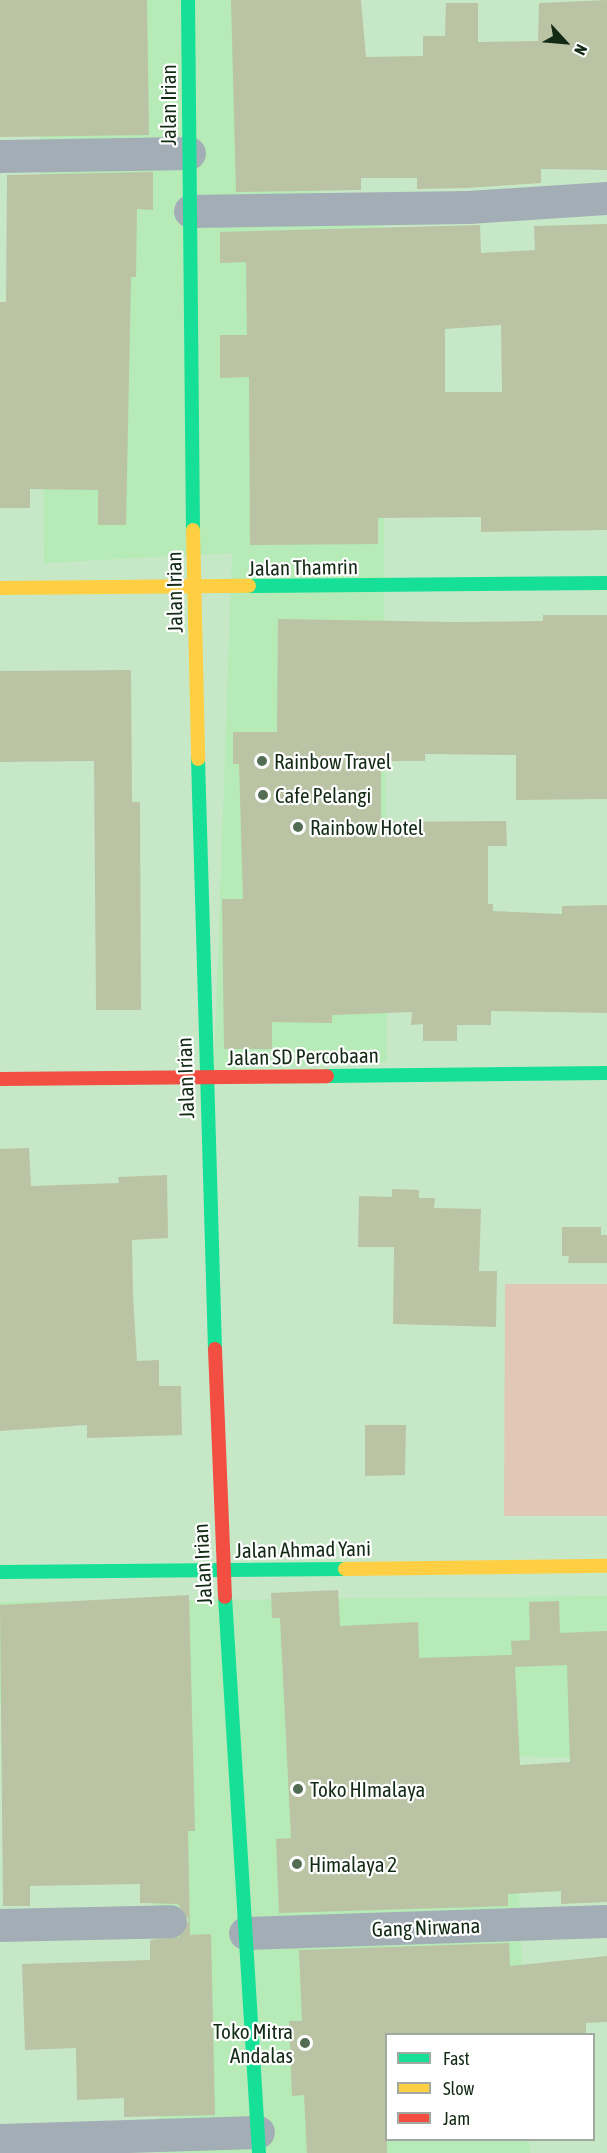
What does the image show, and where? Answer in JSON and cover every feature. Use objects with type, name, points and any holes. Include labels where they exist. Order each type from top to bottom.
[{"type":"main road","name":"Jalan Irian","points":[[188,0],[194,590],[206,1078],[223,1571],[259,2142]]},
{"type":"main road","name":"Jalan Thamrin","points":[[0,588],[194,590],[607,583]]},
{"type":"main road","name":"Jalan SD Percobaan","points":[[0,1079],[607,1073]]},
{"type":"main road","name":"Jalan Ahmad Yani","points":[[0,1572],[607,1566]]},
{"type":"street","points":[[0,156],[189,153]]},
{"type":"street","points":[[190,211],[468,207],[607,198]]},
{"type":"street","points":[[0,1925],[170,1921]]},
{"type":"street","name":"Gang Nirwana","points":[[245,1933],[607,1921]]},
{"type":"street","points":[[0,2140],[259,2142]]},
{"type":"shaded area","points":[[40,0],[320,0],[318,203],[382,203],[387,1062],[214,1070],[232,553],[44,563]]},
{"type":"shaded area","points":[[505,1284],[607,1284],[607,1516],[504,1516]]},
{"type":"shaded area","points":[[607,1596],[607,1759],[513,1756],[525,2033],[385,2033],[385,2141],[529,2141],[530,2153],[159,2153],[148,1700],[0,1704],[0,1602]]},
{"type":"building","points":[[0,0],[147,0],[149,135],[0,137]]},
{"type":"building","points":[[231,0],[361,0],[366,57],[423,56],[423,36],[445,36],[446,3],[478,3],[478,42],[538,41],[539,3],[607,0],[607,170],[541,169],[541,183],[467,188],[417,189],[417,178],[361,178],[361,190],[236,192]]},
{"type":"building","points":[[153,172],[153,210],[137,209],[136,277],[131,277],[126,525],[98,525],[98,490],[30,489],[30,508],[0,508],[0,302],[6,302],[7,175]]},
{"type":"building","points":[[607,224],[607,530],[481,532],[481,517],[378,518],[378,544],[250,545],[249,377],[220,378],[220,335],[247,335],[246,262],[220,263],[220,232],[480,225],[481,253],[535,250],[534,226]],"holes":[[[501,325],[502,392],[445,392],[445,329]]]},
{"type":"building","points":[[543,615],[607,615],[607,799],[516,800],[516,755],[425,754],[425,761],[381,761],[381,822],[506,821],[507,846],[488,846],[488,904],[493,904],[493,911],[562,914],[562,906],[607,905],[607,1013],[491,1011],[491,1025],[457,1025],[457,1041],[423,1041],[423,1024],[411,1025],[412,1012],[332,1015],[332,1023],[272,1022],[272,1049],[224,1049],[222,899],[243,899],[239,764],[233,764],[233,732],[277,732],[278,619],[543,621]]},
{"type":"building","points":[[131,670],[132,802],[140,802],[141,1010],[96,1010],[94,761],[0,762],[0,671]]},
{"type":"building","points":[[29,1148],[31,1186],[119,1183],[118,1177],[167,1175],[168,1238],[132,1240],[133,1296],[137,1361],[159,1360],[159,1386],[181,1386],[182,1435],[87,1438],[87,1425],[0,1431],[0,1149]]},
{"type":"building","points":[[392,1189],[419,1190],[419,1198],[435,1198],[434,1208],[481,1209],[479,1271],[497,1271],[496,1327],[393,1324],[394,1247],[358,1247],[359,1196],[392,1197]]},
{"type":"building","points":[[562,1227],[601,1227],[601,1235],[607,1235],[607,1263],[568,1263],[569,1256],[562,1256]]},
{"type":"building","points":[[365,1425],[406,1425],[405,1475],[365,1476]]},
{"type":"building","points":[[338,1590],[340,1626],[418,1622],[419,1658],[512,1655],[511,1641],[530,1640],[529,1602],[559,1601],[560,1633],[607,1631],[607,1902],[561,1904],[561,1891],[508,1894],[508,1906],[279,1913],[276,1839],[291,1838],[280,1618],[272,1618],[271,1593]],"holes":[[[567,1665],[570,1762],[520,1765],[515,1667]]]},
{"type":"building","points":[[189,1595],[195,1831],[188,1831],[190,1935],[211,1934],[215,2115],[124,2117],[124,2098],[77,2100],[76,2048],[25,2050],[22,1964],[150,1960],[150,1940],[179,1937],[189,1920],[178,1904],[140,1903],[140,1884],[30,1886],[30,1906],[3,1906],[0,1605]]},
{"type":"building","points":[[509,1943],[510,1966],[607,1956],[607,2022],[586,2023],[586,2033],[385,2033],[387,2153],[307,2153],[304,2095],[292,2096],[289,2021],[302,2021],[299,1950]]},
{"type":"traffic: fast","points":[[188,0],[193,530]]},
{"type":"traffic: fast","points":[[249,586],[607,583]]},
{"type":"traffic: fast","points":[[198,759],[215,1349]]},
{"type":"traffic: fast","points":[[327,1076],[607,1073]]},
{"type":"traffic: fast","points":[[0,1572],[345,1569]]},
{"type":"traffic: fast","points":[[225,1597],[259,2153]]},
{"type":"traffic: slow","points":[[193,530],[198,759]]},
{"type":"traffic: slow","points":[[0,588],[249,586]]},
{"type":"traffic: slow","points":[[345,1569],[607,1566]]},
{"type":"traffic: jam","points":[[0,1079],[327,1076]]},
{"type":"traffic: jam","points":[[215,1349],[225,1597]]},
{"type":"place","name":"Rainbow Travel","points":[[262,761]]},
{"type":"place","name":"Cafe Pelangi","points":[[263,795]]},
{"type":"place","name":"Rainbow Hotel","points":[[298,827]]},
{"type":"place","name":"Toko HImalaya","points":[[298,1789]]},
{"type":"place","name":"Himalaya 2","points":[[297,1864]]},
{"type":"place","name":"Toko Mitra Andalas","points":[[305,2043]]}]
